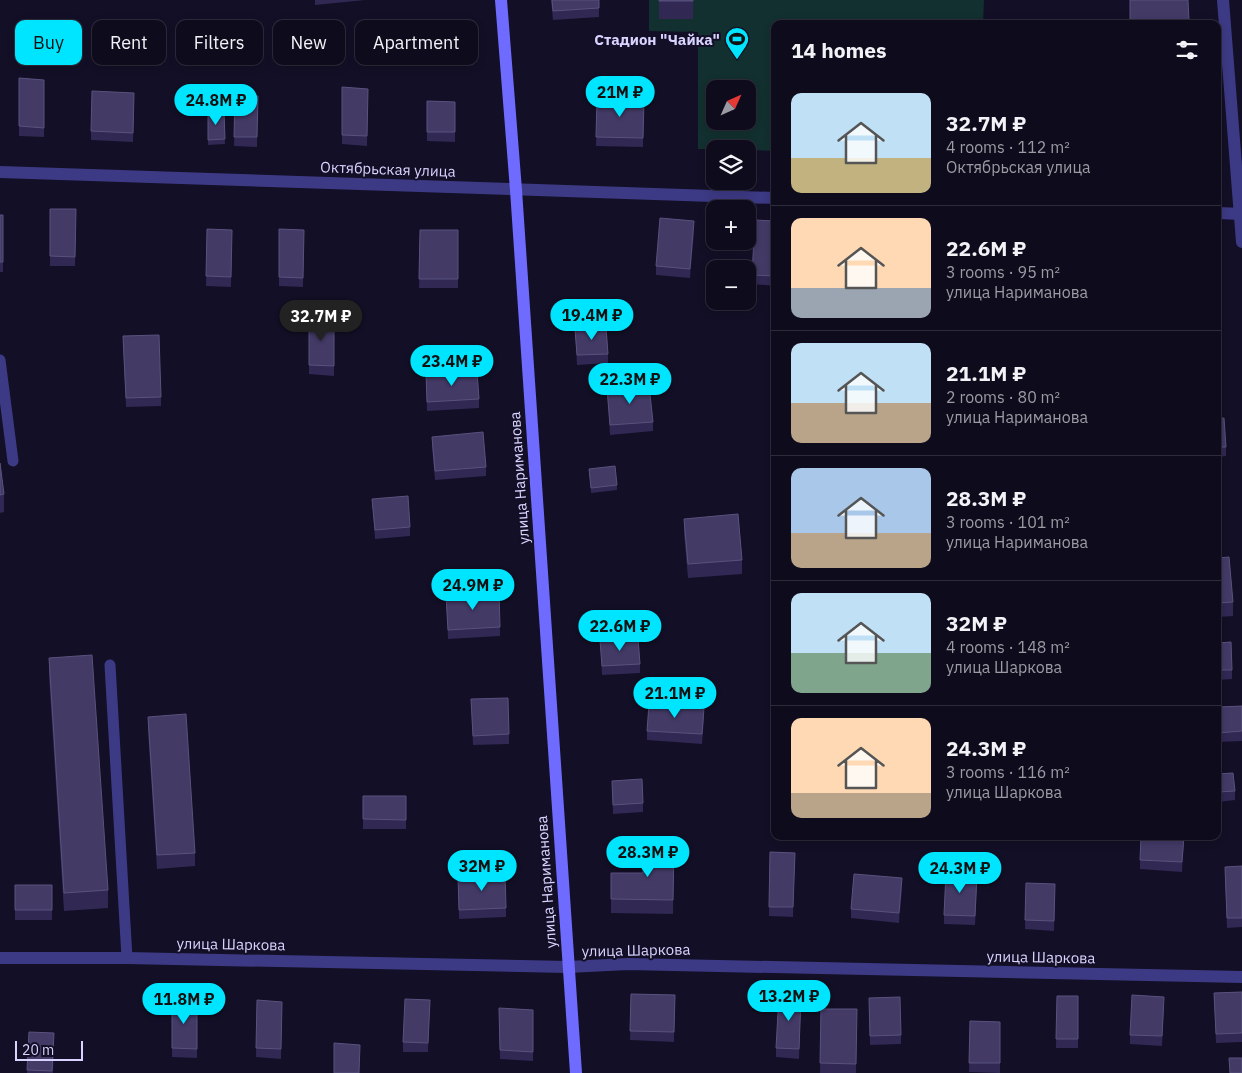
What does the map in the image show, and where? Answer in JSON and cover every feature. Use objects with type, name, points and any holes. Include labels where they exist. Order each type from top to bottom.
[{"type":"main road","name":"улица Нариманова","points":[[501,0],[516,190],[576,1073]]},
{"type":"street","points":[[1223,0],[1242,242]]},
{"type":"street","name":"Октябрьская улица","points":[[0,172],[771,198]]},
{"type":"street","points":[[1221,213],[1241,214]]},
{"type":"street","name":"улица Шаркова","points":[[0,958],[127,958],[568,967],[628,964],[1242,978]]},
{"type":"lane","points":[[0,360],[13,461]]},
{"type":"lane","points":[[110,665],[127,958]]},
{"type":"green space","name":"Стадион \"Чайка\"","points":[[649,0],[984,0],[983,20],[771,20],[771,151],[756,150],[756,140],[706,140],[706,149],[698,149],[698,32],[649,31]]},
{"type":"building","points":[[552,0],[599,0],[599,8],[553,11]]},
{"type":"building","points":[[693,0],[693,1],[659,1]]},
{"type":"building","points":[[1130,0],[1188,0],[1189,20],[1130,20]]},
{"type":"building","points":[[19,78],[44,80],[44,128],[19,126]]},
{"type":"building","points":[[342,87],[368,89],[367,136],[342,135]]},
{"type":"building","points":[[92,91],[134,93],[133,133],[91,131]]},
{"type":"building","points":[[235,95],[258,96],[257,137],[234,137]]},
{"type":"building","points":[[597,99],[644,100],[643,138],[596,137]]},
{"type":"building","points":[[427,101],[455,102],[455,132],[427,132]]},
{"type":"building","points":[[208,112],[224,112],[225,139],[208,140]]},
{"type":"building","points":[[50,209],[76,209],[75,257],[50,256]]},
{"type":"building","points":[[0,215],[3,215],[3,262],[0,262]]},
{"type":"building","points":[[660,218],[694,221],[690,269],[656,266]]},
{"type":"building","points":[[756,220],[771,221],[771,276],[756,275],[756,260],[753,260],[753,250],[756,250]]},
{"type":"building","points":[[207,229],[232,230],[231,277],[206,276]]},
{"type":"building","points":[[279,229],[304,230],[303,278],[279,277]]},
{"type":"building","points":[[420,230],[458,230],[458,279],[419,279]]},
{"type":"building","points":[[309,317],[334,319],[334,366],[309,365]]},
{"type":"building","points":[[606,327],[608,354],[577,355],[575,329]]},
{"type":"building","points":[[159,335],[161,397],[126,398],[123,336]]},
{"type":"building","points":[[477,371],[479,399],[427,402],[426,374]]},
{"type":"building","points":[[649,385],[653,422],[610,425],[607,388]]},
{"type":"building","points":[[1221,418],[1224,418],[1226,447],[1221,447]]},
{"type":"building","points":[[483,432],[486,467],[435,471],[432,437]]},
{"type":"building","points":[[0,463],[4,494],[0,495]]},
{"type":"building","points":[[615,466],[617,485],[591,488],[589,469]]},
{"type":"building","points":[[408,496],[410,527],[375,530],[372,499]]},
{"type":"building","points":[[738,514],[742,560],[688,564],[684,519]]},
{"type":"building","points":[[1229,557],[1233,602],[1221,603],[1221,558]]},
{"type":"building","points":[[499,592],[500,627],[448,630],[446,595]]},
{"type":"building","points":[[638,638],[640,664],[602,666],[600,640]]},
{"type":"building","points":[[1231,642],[1232,670],[1221,670],[1221,643]]},
{"type":"building","points":[[92,655],[108,890],[64,893],[49,658]]},
{"type":"building","points":[[508,698],[509,734],[473,736],[471,699]]},
{"type":"building","points":[[649,704],[704,708],[702,734],[647,731]]},
{"type":"building","points":[[1242,706],[1242,731],[1221,733],[1221,707]]},
{"type":"building","points":[[186,714],[195,853],[157,855],[148,717]]},
{"type":"building","points":[[1233,773],[1235,791],[1221,792],[1221,774]]},
{"type":"building","points":[[642,779],[643,803],[613,805],[612,781]]},
{"type":"building","points":[[363,796],[406,796],[406,820],[363,819]]},
{"type":"building","points":[[1141,840],[1184,840],[1182,862],[1140,860]]},
{"type":"building","points":[[643,847],[674,847],[673,900],[611,899],[611,873],[643,873]]},
{"type":"building","points":[[770,852],[795,853],[793,907],[769,907]]},
{"type":"building","points":[[1242,866],[1242,918],[1227,918],[1225,867]]},
{"type":"building","points":[[946,873],[977,874],[975,916],[944,915]]},
{"type":"building","points":[[505,874],[506,908],[459,910],[458,875]]},
{"type":"building","points":[[854,874],[902,878],[899,913],[851,909]]},
{"type":"building","points":[[1026,883],[1055,884],[1054,921],[1025,920]]},
{"type":"building","points":[[15,885],[52,885],[52,910],[15,910]]},
{"type":"building","points":[[1242,992],[1242,1033],[1216,1034],[1214,993]]},
{"type":"building","points":[[631,994],[675,995],[674,1032],[630,1031]]},
{"type":"building","points":[[779,995],[801,996],[799,1049],[776,1048]]},
{"type":"building","points":[[1132,995],[1164,997],[1162,1036],[1130,1035]]},
{"type":"building","points":[[1057,996],[1078,996],[1078,1039],[1056,1039]]},
{"type":"building","points":[[900,997],[901,1035],[870,1036],[869,998]]},
{"type":"building","points":[[405,999],[430,1000],[428,1043],[403,1042]]},
{"type":"building","points":[[172,1000],[197,1002],[197,1049],[172,1048]]},
{"type":"building","points":[[257,1000],[282,1002],[281,1049],[256,1048]]},
{"type":"building","points":[[499,1008],[533,1010],[533,1052],[500,1050]]},
{"type":"building","points":[[821,1009],[857,1009],[856,1064],[820,1063]]},
{"type":"building","points":[[970,1021],[1000,1022],[1000,1063],[969,1063]]},
{"type":"building","points":[[29,1032],[54,1033],[52,1071],[27,1070]]},
{"type":"building","points":[[334,1043],[360,1045],[359,1073],[334,1073]]},
{"type":"building","points":[[1229,1058],[1242,1058],[1242,1073],[1230,1073]]},
{"type":"place","name":"Стадион \"Чайка\"","points":[[737,60]]}]
